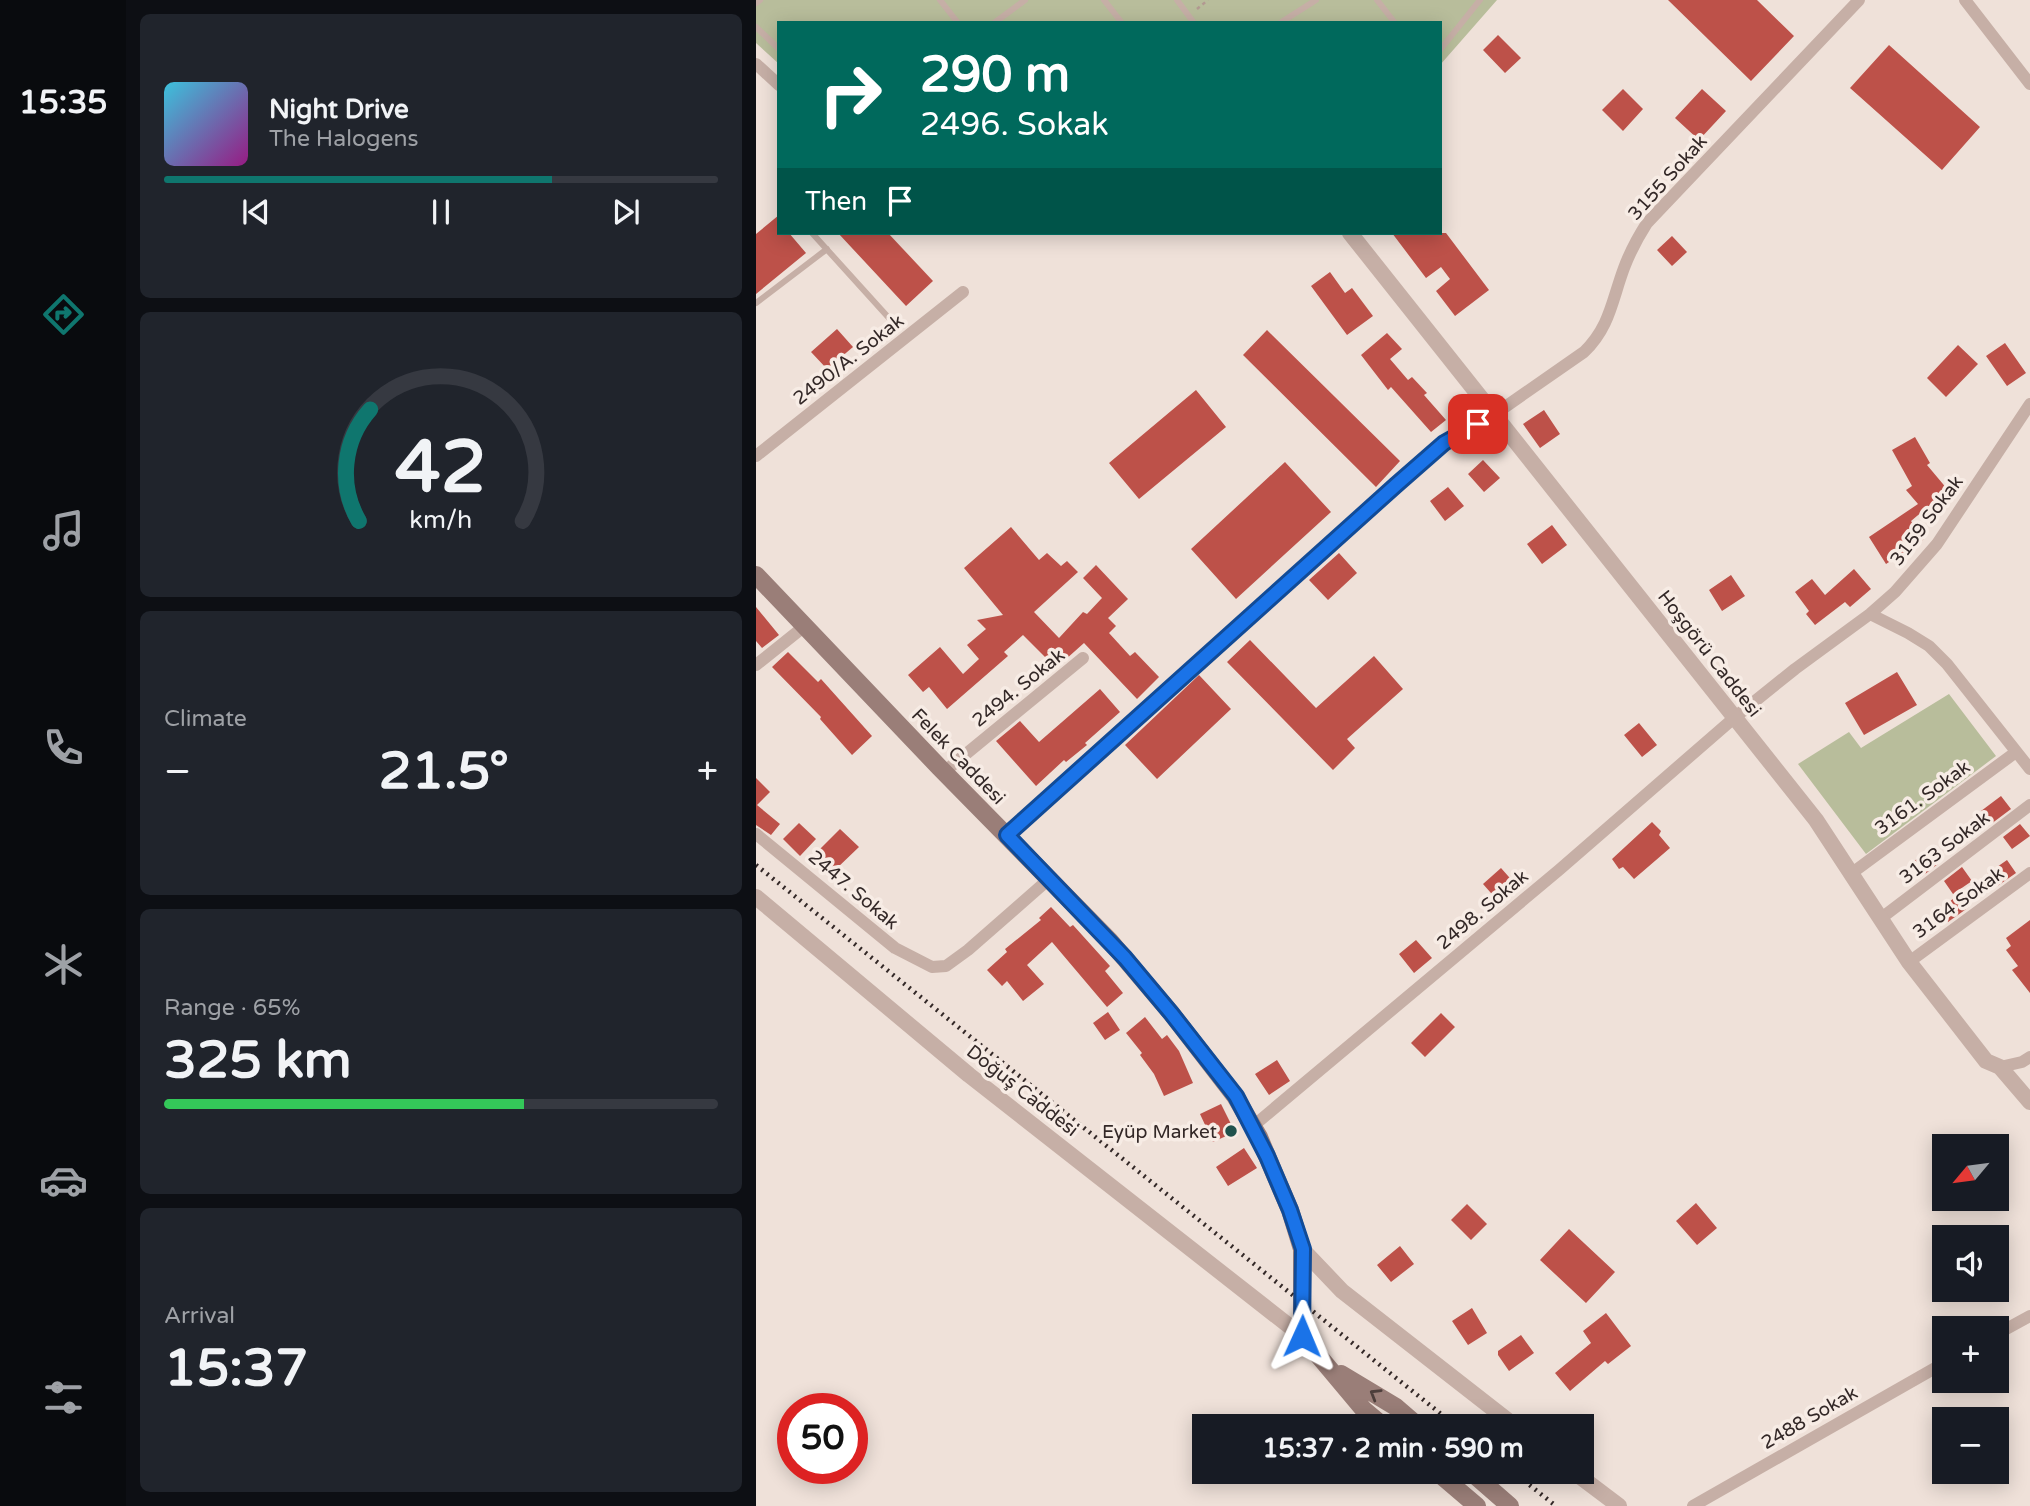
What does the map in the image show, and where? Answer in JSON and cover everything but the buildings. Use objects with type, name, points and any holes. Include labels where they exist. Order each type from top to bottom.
[{"type":"main road","name":"Felek Caddesi","points":[[756,575],[1110,941],[1236,1096],[1290,1210],[1303,1249],[1302,1336]]},
{"type":"main road","points":[[1302,1336],[1369,1414]]},
{"type":"main road","points":[[1329,1367],[1404,1414]]},
{"type":"main road","points":[[1451,1484],[1477,1506]]},
{"type":"main road","points":[[1485,1484],[1510,1506]]},
{"type":"street","name":"3155 Sokak","points":[[1007,835],[1444,443],[1495,414],[1576,360],[1594,343],[1608,320],[1625,267],[1647,223],[1859,0]]},
{"type":"street","points":[[1965,0],[2030,84]]},
{"type":"street","points":[[756,64],[777,83]]},
{"type":"street","name":"Hoşgörü Caddesi","points":[[1352,235],[1809,811],[1909,962],[1986,1061],[2000,1067],[2030,1102]]},
{"type":"street","name":"2490/A. Sokak","points":[[756,456],[963,292]]},
{"type":"street","name":"3159 Sokak","points":[[1734,718],[1895,592],[1937,544],[2030,404]]},
{"type":"street","points":[[1870,614],[1929,646],[1947,664],[2030,769]]},
{"type":"street","points":[[756,664],[806,625]]},
{"type":"street","name":"2494. Sokak","points":[[944,772],[1083,658]]},
{"type":"street","name":"2498. Sokak","points":[[1252,1127],[1559,870],[1734,718]]},
{"type":"street","name":"3161. Sokak","points":[[1852,873],[2016,752]]},
{"type":"street","name":"3163 Sokak","points":[[1880,919],[2030,805]]},
{"type":"street","name":"2447. Sokak","points":[[756,834],[895,948],[932,967],[946,966],[968,950],[1049,879]]},
{"type":"street","name":"3164 Sokak","points":[[1909,962],[2030,873]]},
{"type":"street","name":"Doğuş Caddesi","points":[[756,897],[969,1075],[1302,1336]]},
{"type":"street","points":[[2000,1067],[2030,1057]]},
{"type":"street","points":[[1303,1249],[1342,1291],[1500,1414]]},
{"type":"street","points":[[2009,1327],[2030,1316]]},
{"type":"street","name":"2488 Sokak","points":[[1693,1506],[1932,1370]]},
{"type":"street","points":[[1590,1484],[1619,1506]]},
{"type":"lane","points":[[940,0],[956,21]]},
{"type":"lane","points":[[997,21],[1025,0]]},
{"type":"lane","points":[[1104,0],[1120,21]]},
{"type":"lane","points":[[1177,0],[1193,21]]},
{"type":"lane","points":[[1283,21],[1316,0]]},
{"type":"lane","points":[[1377,0],[1393,21]]},
{"type":"lane","points":[[1442,48],[1480,0]]},
{"type":"lane","points":[[756,27],[777,47]]},
{"type":"lane","points":[[813,235],[888,317]]},
{"type":"lane","points":[[756,303],[827,249]]},
{"type":"path","points":[[1189,16],[1208,0]]},
{"type":"green space","points":[[756,0],[1497,0],[1442,63],[1442,21],[777,21],[777,62],[756,43]]},
{"type":"green space","points":[[1949,694],[1996,756],[1866,854],[1798,764],[1849,732],[1861,748]]},
{"type":"railway","points":[[756,865],[1441,1414]]},
{"type":"railway","points":[[1528,1484],[1556,1506]]},
{"type":"place","name":"Eyüp Market","points":[[1231,1131]]},
{"type":"route","points":[[1302,1336],[1303,1249],[1267,1156],[1236,1096],[1125,958],[1007,835],[1444,443],[1478,424]]}]
